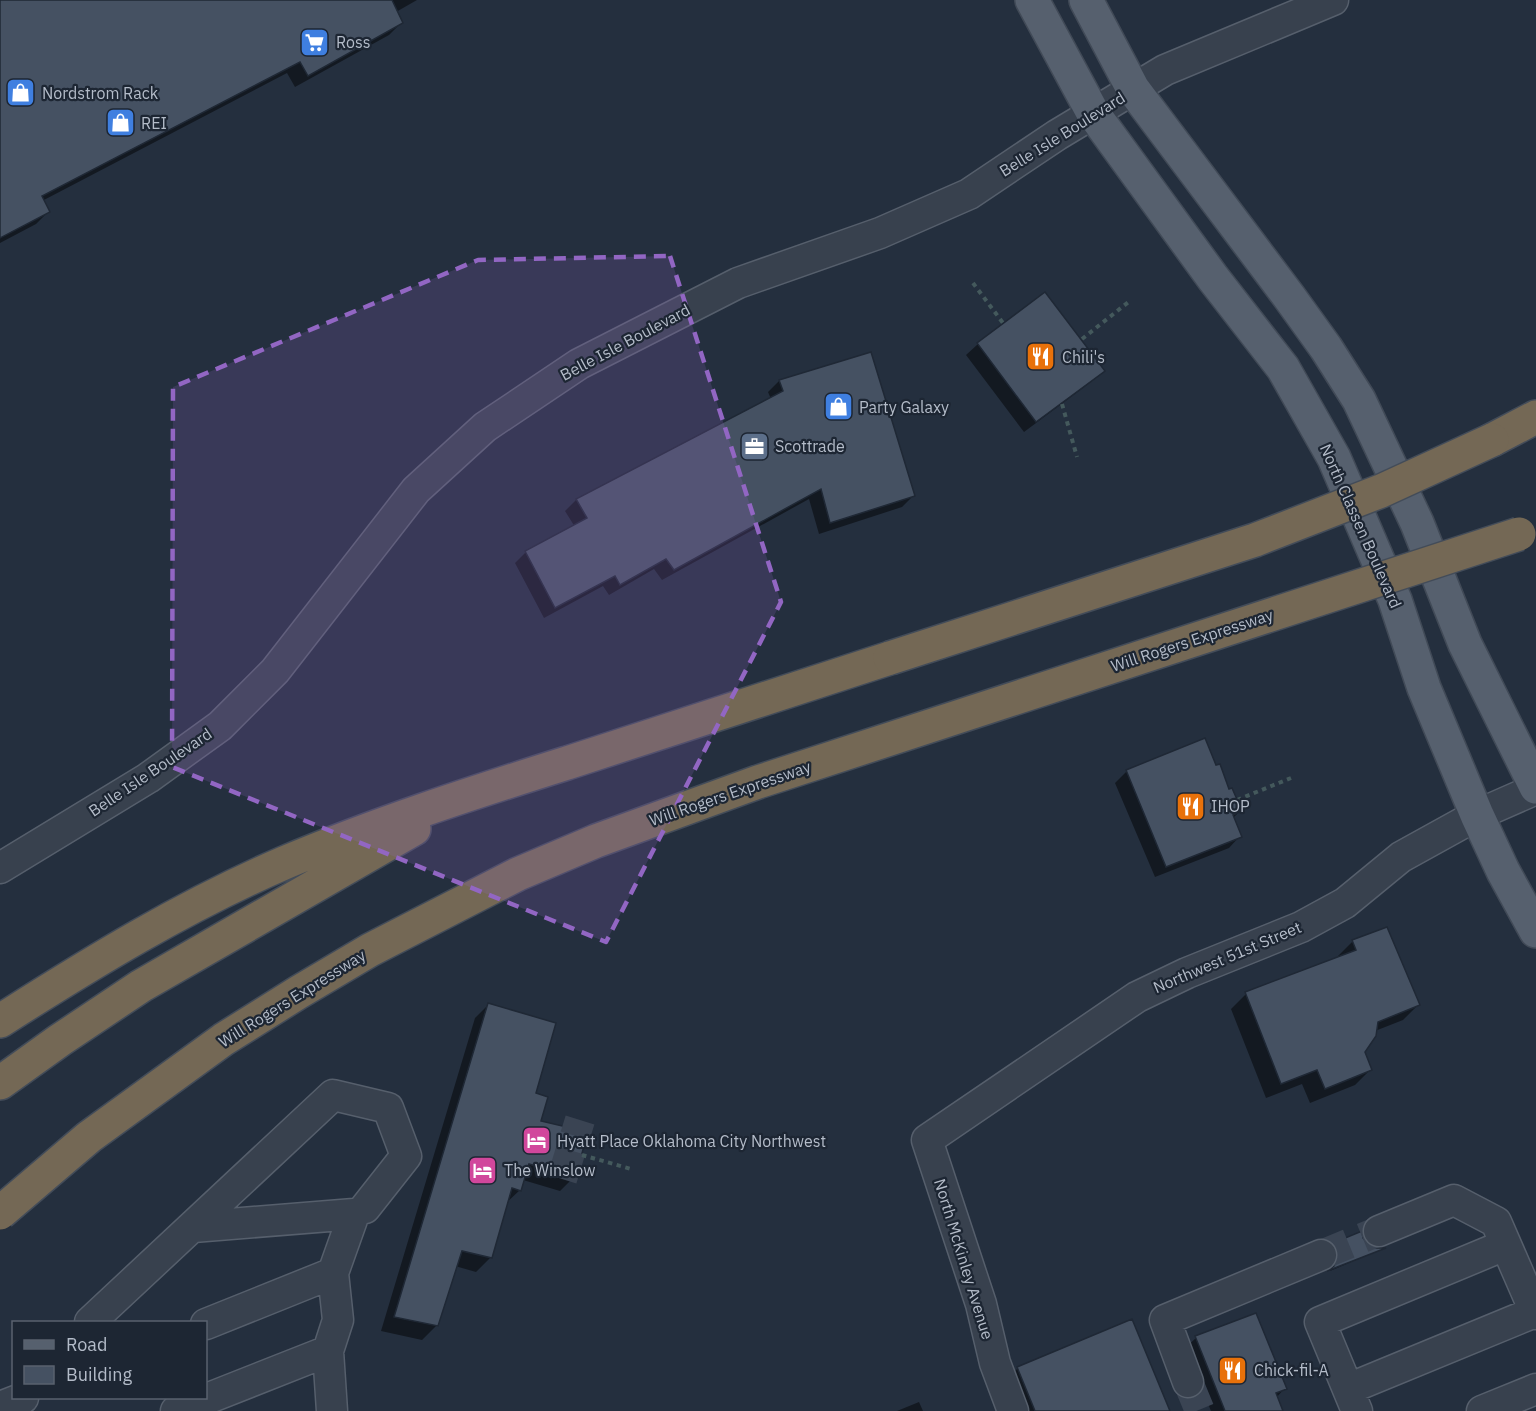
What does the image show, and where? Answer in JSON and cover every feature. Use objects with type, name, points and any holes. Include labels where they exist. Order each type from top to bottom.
[{"type":"highway","points":[[0,1021],[143,933],[282,864],[360,832],[1255,540],[1381,491],[1536,417]]},
{"type":"highway","name":"Will Rogers Expressway","points":[[0,1213],[89,1137],[224,1039],[370,950],[518,874],[596,841],[758,782],[1527,530]]},
{"type":"highway","points":[[0,1083],[141,986],[480,791]]},
{"type":"main road","name":"North Classen Boulevard","points":[[1032,0],[1093,113],[1213,278],[1283,368],[1334,458],[1395,600],[1424,688],[1477,815],[1503,871],[1536,931]]},
{"type":"main road","points":[[1086,0],[1133,89],[1290,297],[1359,399],[1417,523],[1466,644],[1536,788]]},
{"type":"street","name":"Belle Isle Boulevard","points":[[0,868],[148,778],[220,726],[275,671],[416,490],[485,427],[579,364],[738,283],[880,233],[969,194],[1057,135],[1165,70],[1334,0]]},
{"type":"street","name":"Northwest 51st Street","points":[[927,1140],[1137,997],[1187,973],[1301,927],[1345,903],[1401,857],[1477,815],[1536,788]]},
{"type":"street","points":[[92,1321],[333,1095],[388,1108],[406,1156],[365,1208]]},
{"type":"street","name":"North McKinley Avenue","points":[[927,1140],[981,1304],[995,1363],[1013,1411]]},
{"type":"street","points":[[1379,1232],[1454,1200],[1496,1222],[1536,1313],[1353,1400],[1320,1322],[1505,1245]]},
{"type":"street","points":[[194,1227],[354,1214],[333,1273],[338,1320],[328,1351],[332,1411]]},
{"type":"street","points":[[1188,1382],[1165,1320],[1320,1256]]},
{"type":"street","points":[[207,1324],[333,1273]]},
{"type":"street","points":[[207,1399],[328,1351]]},
{"type":"street","points":[[1482,1411],[1536,1389]]},
{"type":"street","points":[[0,1406],[12,1395]]},
{"type":"street","points":[[0,1406],[20,1399]]},
{"type":"street","points":[[176,1411],[206,1399]]},
{"type":"path","points":[[972,283],[1003,323]]},
{"type":"path","points":[[1082,339],[1131,300]]},
{"type":"path","points":[[1062,404],[1077,457]]},
{"type":"path","points":[[1237,800],[1291,778]]},
{"type":"path","points":[[582,1155],[631,1169]]},
{"type":"highlighted area","points":[[670,256],[781,602],[606,942],[172,767],[173,387],[478,260]]},
{"type":"building","name":"REI","points":[[0,0],[392,0],[403,23],[308,76],[300,62],[42,196],[50,212],[0,238]]},
{"type":"building","name":"Chili's","points":[[1045,292],[1105,371],[1036,422],[977,343]]},
{"type":"building","points":[[871,352],[915,496],[830,523],[821,489],[674,570],[666,559],[620,585],[615,576],[555,608],[525,551],[587,518],[576,499],[783,391],[779,380]]},
{"type":"building","name":"IHOP","points":[[1205,738],[1216,765],[1220,764],[1229,789],[1232,788],[1242,811],[1233,815],[1242,837],[1166,867],[1126,770]]},
{"type":"building","points":[[1387,927],[1420,1005],[1378,1022],[1376,1036],[1365,1052],[1372,1070],[1325,1089],[1317,1070],[1281,1084],[1245,992],[1356,950],[1352,940]]},
{"type":"building","name":"The Winslow","points":[[488,1003],[556,1023],[536,1093],[548,1097],[541,1121],[588,1132],[575,1178],[529,1164],[521,1191],[512,1188],[492,1258],[462,1251],[438,1326],[394,1317]]},
{"type":"building","points":[[1362,1231],[1363,1238],[1369,1245],[1386,1248],[1327,1271],[1334,1266],[1338,1258],[1337,1249],[1333,1243]]},
{"type":"building","points":[[1256,1313],[1287,1389],[1276,1393],[1283,1411],[1225,1411],[1195,1336]]},
{"type":"building","points":[[1132,1319],[1170,1411],[1035,1411],[1017,1367]]},
{"type":"tunnel","points":[[562,1179],[580,1120]]},
{"type":"tunnel","points":[[1321,1255],[1379,1231]]},
{"type":"tunnel","points":[[1188,1382],[1200,1411]]},
{"type":"place","name":"Ross","points":[[315,42]]},
{"type":"place","name":"Nordstrom Rack","points":[[21,93]]},
{"type":"place","name":"REI","points":[[120,123]]},
{"type":"place","name":"Chili's","points":[[1041,357]]},
{"type":"place","name":"Party Galaxy","points":[[838,407]]},
{"type":"place","name":"Scottrade","points":[[754,446]]},
{"type":"place","name":"IHOP","points":[[1190,806]]},
{"type":"place","name":"Hyatt Place Oklahoma City Northwest","points":[[536,1141]]},
{"type":"place","name":"The Winslow","points":[[483,1170]]},
{"type":"place","name":"Chick-fil-A","points":[[1233,1370]]}]
